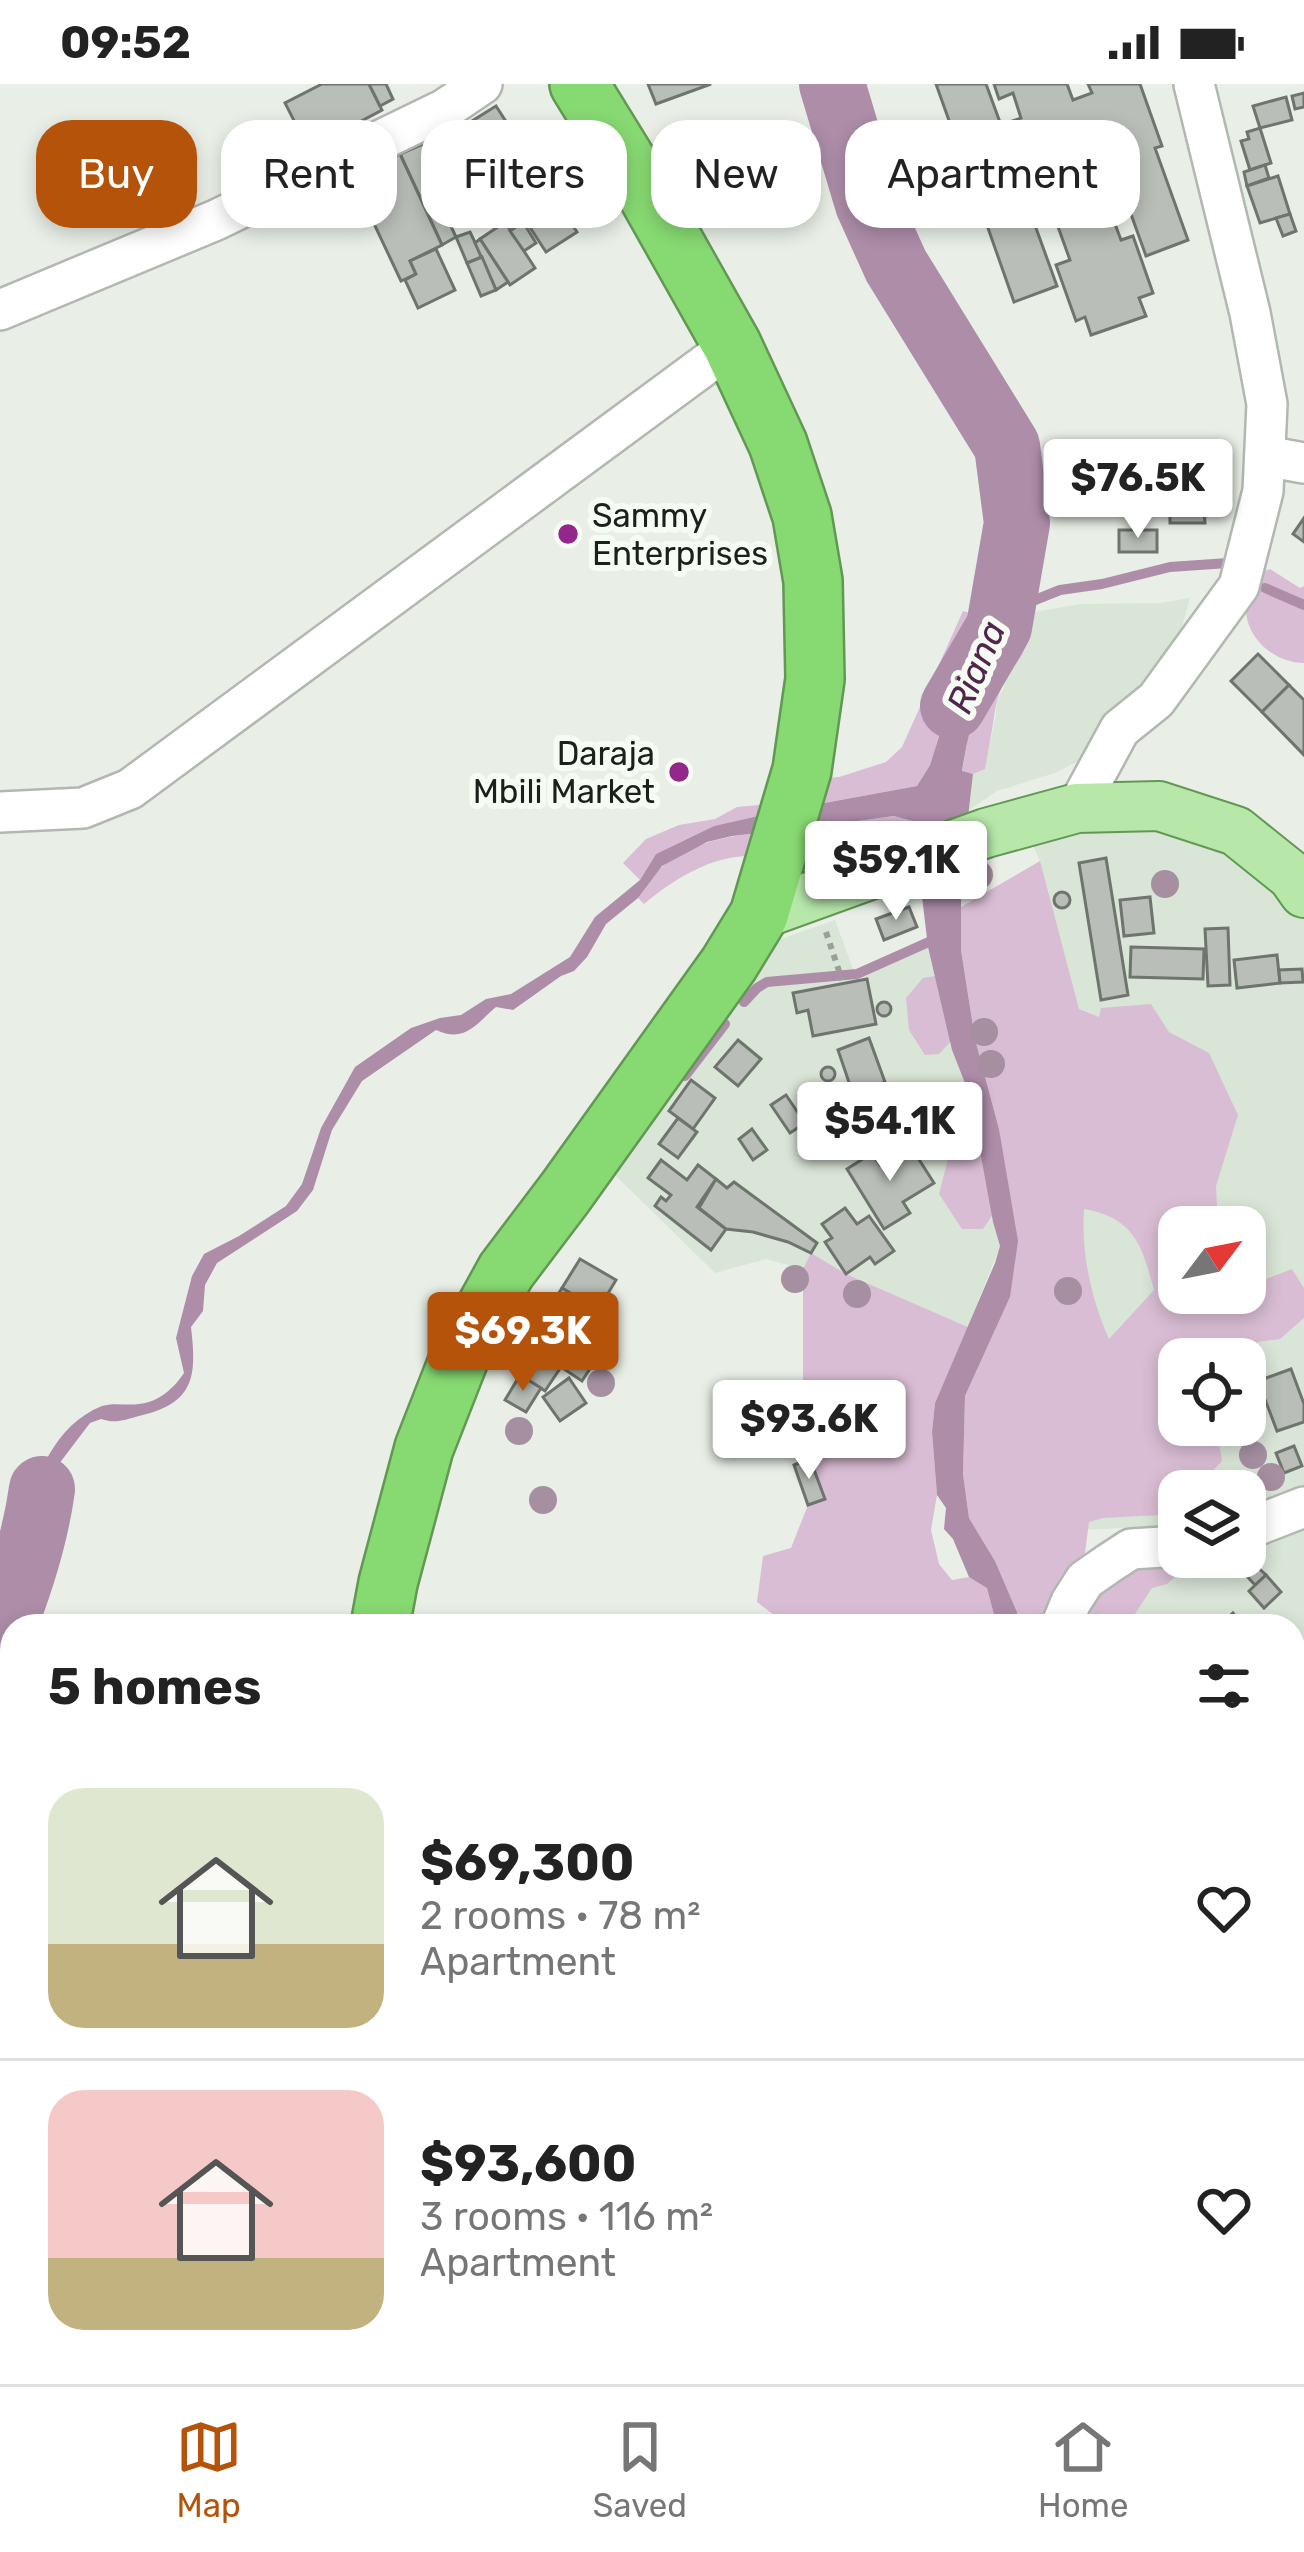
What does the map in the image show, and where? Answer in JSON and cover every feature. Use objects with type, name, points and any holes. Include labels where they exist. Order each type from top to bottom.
[{"type":"highway","points":[[382,1614],[424,1448],[462,1351],[506,1271],[729,964],[759,915],[802,770],[815,679],[813,581],[802,516],[778,444],[732,345],[579,84]]},
{"type":"main road","points":[[759,915],[986,833],[1077,808],[1159,806],[1236,831],[1292,876],[1304,893]]},
{"type":"street","points":[[0,310],[216,220],[445,109],[482,84]]},
{"type":"street","points":[[1077,808],[1120,729],[1156,700],[1239,586],[1263,491],[1267,404],[1194,84]]},
{"type":"street","points":[[0,812],[83,808],[130,789],[732,345]]},
{"type":"street","points":[[1264,456],[1304,463]]},
{"type":"street","points":[[1266,1522],[1304,1507]]},
{"type":"street","points":[[1066,1614],[1085,1580],[1132,1549],[1158,1547]]},
{"type":"path","points":[[840,969],[842,980]]},
{"type":"shaded area","points":[[1270,569],[1304,586],[1304,663],[1283,659],[1265,648],[1248,621],[1251,591],[1259,573]]},
{"type":"shaded area","points":[[1190,598],[1178,641],[1145,690],[1084,758],[1055,773],[997,791],[969,810],[973,774],[985,768],[1005,673],[1028,643],[1029,613],[1080,604]]},
{"type":"shaded area","points":[[1014,610],[1029,613],[1025,647],[1005,674],[985,769],[962,772],[982,690]]},
{"type":"shaded area","points":[[963,611],[983,617],[930,765],[917,786],[819,804],[824,778],[886,762],[902,747]]},
{"type":"shaded area","points":[[759,805],[758,816],[714,826],[656,854],[640,880],[623,863],[646,839],[679,825],[715,819],[737,807]]},
{"type":"shaded area","points":[[894,816],[913,820],[914,829],[850,851],[825,853],[813,843],[814,827]]},
{"type":"shaded area","points":[[1128,824],[1225,843],[1304,913],[1304,1490],[1266,1503],[1266,1470],[1158,1470],[1158,1526],[1085,1530],[1040,861],[1033,845],[1085,828]]},
{"type":"shaded area","points":[[758,833],[750,856],[721,860],[694,871],[644,904],[638,898],[659,869],[683,852]]},
{"type":"shaded area","points":[[1040,861],[1079,1009],[1099,1017],[1101,1008],[1151,1004],[1169,1032],[1209,1053],[1238,1115],[1216,1186],[1217,1206],[1158,1206],[1158,1314],[1266,1314],[1266,1279],[1292,1269],[1304,1288],[1304,1318],[1280,1339],[1158,1338],[1158,1446],[1220,1446],[1222,1461],[1214,1470],[1158,1470],[1158,1515],[1089,1522],[1085,1553],[1057,1614],[1017,1614],[995,1561],[969,1518],[963,1474],[965,1396],[1010,1297],[999,1129],[975,1039],[961,950],[961,907]],"holes":[[[1084,1209],[1125,1227],[1140,1247],[1154,1290],[1109,1339],[1092,1291]]]},
{"type":"shaded area","points":[[835,920],[856,977],[928,947],[952,1050],[970,1096],[1000,1246],[968,1327],[811,1254],[803,1269],[766,1259],[715,1273],[611,1171],[761,946]]},
{"type":"shaded area","points":[[941,975],[956,1036],[939,1054],[925,1055],[909,1030],[906,998],[923,978]]},
{"type":"shaded area","points":[[971,1146],[995,1160],[1004,1198],[983,1229],[962,1229],[939,1194],[948,1159]]},
{"type":"shaded area","points":[[811,1253],[846,1274],[968,1327],[935,1403],[932,1432],[937,1495],[931,1530],[939,1564],[952,1580],[969,1577],[987,1587],[994,1614],[772,1614],[757,1602],[763,1556],[791,1548],[808,1505],[824,1499],[810,1460],[803,1462],[803,1269]]},
{"type":"shaded area","points":[[1304,1523],[1304,1614],[1105,1614],[1160,1578],[1266,1578],[1266,1540]]},
{"type":"shaded area","points":[[1158,1564],[1158,1578],[1174,1578],[1152,1588],[1135,1614],[1083,1614],[1077,1598],[1093,1568]]},
{"type":"water","points":[[983,617],[1006,630],[979,699],[962,771],[973,774],[961,878],[961,950],[1018,1241],[1010,1297],[965,1396],[963,1474],[969,1518],[995,1561],[1017,1614],[994,1614],[987,1588],[969,1577],[944,1529],[946,1508],[937,1495],[932,1432],[935,1403],[1000,1246],[970,1096],[952,1050],[928,947],[913,821],[894,816],[814,827],[819,804],[917,786],[930,765]]},
{"type":"water","points":[[758,816],[758,833],[707,842],[662,866],[638,898],[606,924],[574,971],[513,1010],[496,1007],[462,1033],[436,1030],[362,1081],[332,1130],[313,1190],[297,1211],[217,1263],[205,1285],[203,1311],[191,1327],[192,1374],[181,1396],[157,1411],[90,1423],[49,1477],[43,1521],[22,1576],[31,1502],[49,1455],[80,1418],[102,1406],[153,1400],[180,1379],[184,1373],[176,1338],[192,1276],[204,1254],[286,1206],[302,1184],[321,1128],[355,1067],[411,1028],[461,1015],[486,999],[511,994],[570,957],[595,917],[640,880],[656,854],[714,826]]},
{"type":"building","points":[[322,84],[369,84],[382,110],[363,120],[294,120],[285,103]]},
{"type":"building","points":[[369,84],[386,84],[393,99],[380,106]]},
{"type":"building","points":[[648,84],[711,84],[656,104]]},
{"type":"building","points":[[936,84],[986,84],[999,120],[949,120]]},
{"type":"building","points":[[994,84],[1067,84],[1073,100],[1092,93],[1088,84],[1140,84],[1162,146],[1155,148],[1188,240],[1146,256],[1136,228],[1140,228],[1140,120],[1015,120],[1021,118],[1013,93],[999,99]]},
{"type":"building","points":[[1304,93],[1304,107],[1295,109],[1292,96]]},
{"type":"building","points":[[1286,97],[1292,120],[1260,128],[1253,106]]},
{"type":"building","points":[[496,106],[505,120],[474,120]]},
{"type":"building","points":[[1260,128],[1271,163],[1250,170],[1241,141],[1249,139],[1247,132]]},
{"type":"building","points":[[421,145],[421,200],[400,154]]},
{"type":"building","points":[[397,155],[421,200],[421,228],[434,228],[442,245],[410,261],[416,274],[401,281],[376,228],[397,228]]},
{"type":"building","points":[[1265,165],[1269,178],[1247,186],[1244,172]]},
{"type":"building","points":[[1278,176],[1290,214],[1260,223],[1247,186]]},
{"type":"building","points":[[1290,214],[1296,231],[1283,236],[1276,218]]},
{"type":"building","points":[[434,228],[452,228],[456,237],[442,245]]},
{"type":"building","points":[[496,228],[509,228],[535,268],[510,285],[480,239]]},
{"type":"building","points":[[527,228],[536,243],[524,251],[510,231]]},
{"type":"building","points":[[530,228],[574,228],[577,232],[546,252]]},
{"type":"building","points":[[988,228],[1036,228],[1057,286],[1014,302]]},
{"type":"building","points":[[1058,228],[1117,228],[1121,240],[1133,236],[1153,293],[1139,298],[1146,316],[1091,335],[1085,317],[1076,321],[1056,265],[1070,260]]},
{"type":"building","points":[[470,232],[482,257],[467,263],[456,237]]},
{"type":"building","points":[[480,239],[508,282],[496,290],[475,243]]},
{"type":"building","points":[[436,249],[455,290],[418,308],[405,280],[416,274],[410,261]]},
{"type":"building","points":[[482,257],[496,290],[481,296],[467,263]]},
{"type":"building","points":[[1171,460],[1205,460],[1206,476],[1216,476],[1216,508],[1204,508],[1205,523],[1170,523],[1170,507],[1157,508],[1157,487],[1171,487]]},
{"type":"building","points":[[1304,518],[1304,542],[1293,534]]},
{"type":"building","points":[[1119,530],[1157,530],[1157,552],[1119,552]]},
{"type":"building","points":[[1258,654],[1289,685],[1262,712],[1231,681]]},
{"type":"building","points":[[1289,685],[1304,700],[1304,755],[1262,712]]},
{"type":"building","points":[[1106,858],[1128,995],[1101,1000],[1079,863]]},
{"type":"building","points":[[1062,892],[1070,900],[1062,908],[1054,900]]},
{"type":"building","points":[[1150,897],[1154,933],[1124,936],[1120,900]]},
{"type":"building","points":[[909,907],[917,927],[884,940],[876,919]]},
{"type":"building","points":[[1228,928],[1230,985],[1208,986],[1205,929]]},
{"type":"building","points":[[1131,947],[1204,949],[1203,979],[1130,977]]},
{"type":"building","points":[[1277,955],[1280,983],[1237,988],[1234,960]]},
{"type":"building","points":[[1302,969],[1303,982],[1280,983],[1279,970]]},
{"type":"building","points":[[867,979],[876,1024],[813,1036],[808,1010],[797,1013],[793,993]]},
{"type":"building","points":[[884,1002],[891,1009],[884,1016],[877,1009]]},
{"type":"building","points":[[869,1038],[885,1082],[853,1094],[838,1050]]},
{"type":"building","points":[[738,1040],[761,1059],[738,1086],[715,1067]]},
{"type":"building","points":[[828,1067],[835,1074],[828,1081],[821,1074]]},
{"type":"building","points":[[691,1080],[715,1098],[693,1129],[669,1111]]},
{"type":"building","points":[[786,1095],[805,1123],[790,1133],[771,1105]]},
{"type":"building","points":[[897,1101],[909,1122],[901,1126],[889,1105]]},
{"type":"building","points":[[678,1118],[697,1132],[678,1158],[659,1144]]},
{"type":"building","points":[[752,1129],[767,1150],[753,1160],[739,1139]]},
{"type":"building","points":[[911,1147],[934,1183],[903,1202],[910,1213],[884,1229],[847,1169],[872,1153],[880,1165]]},
{"type":"building","points":[[661,1160],[687,1180],[698,1165],[716,1179],[697,1207],[726,1229],[711,1250],[655,1206],[661,1197],[666,1201],[671,1195],[648,1178]]},
{"type":"building","points":[[716,1179],[727,1188],[734,1182],[817,1243],[811,1253],[753,1232],[726,1229],[699,1208]]},
{"type":"building","points":[[845,1208],[857,1224],[869,1216],[894,1251],[875,1264],[870,1257],[846,1274],[825,1242],[832,1238],[822,1224]]},
{"type":"building","points":[[580,1259],[616,1280],[598,1310],[562,1288]]},
{"type":"building","points":[[562,1288],[607,1316],[593,1339],[548,1310]]},
{"type":"building","points":[[553,1313],[604,1347],[582,1381],[531,1347]]},
{"type":"building","points":[[531,1347],[561,1367],[545,1391],[514,1371]]},
{"type":"building","points":[[1291,1369],[1304,1404],[1304,1422],[1277,1431],[1266,1402],[1266,1378]]},
{"type":"building","points":[[520,1375],[541,1388],[526,1412],[505,1400]]},
{"type":"building","points":[[569,1378],[586,1403],[560,1421],[543,1397]]},
{"type":"building","points":[[1294,1446],[1302,1466],[1284,1473],[1276,1453]]},
{"type":"building","points":[[810,1459],[825,1499],[808,1505],[794,1465]]},
{"type":"building","points":[[1266,1575],[1281,1592],[1264,1608],[1249,1591]]},
{"type":"waterway","name":"Riana","points":[[832,84],[868,204],[896,266],[1007,446],[1017,523],[999,627],[953,706]]},
{"type":"waterway","points":[[1003,602],[1025,604],[1060,590],[1170,567],[1228,563]]},
{"type":"waterway","points":[[1265,588],[1304,605]]},
{"type":"waterway","points":[[744,1002],[767,982],[857,974],[940,937]]},
{"type":"waterway","points":[[685,1076],[725,1024]]},
{"type":"waterway","points":[[8,1614],[26,1564],[42,1489]]},
{"type":"place","name":"Sammy Enterprises","points":[[568,534]]},
{"type":"place","name":"Daraja Mbili Market","points":[[679,772]]}]
